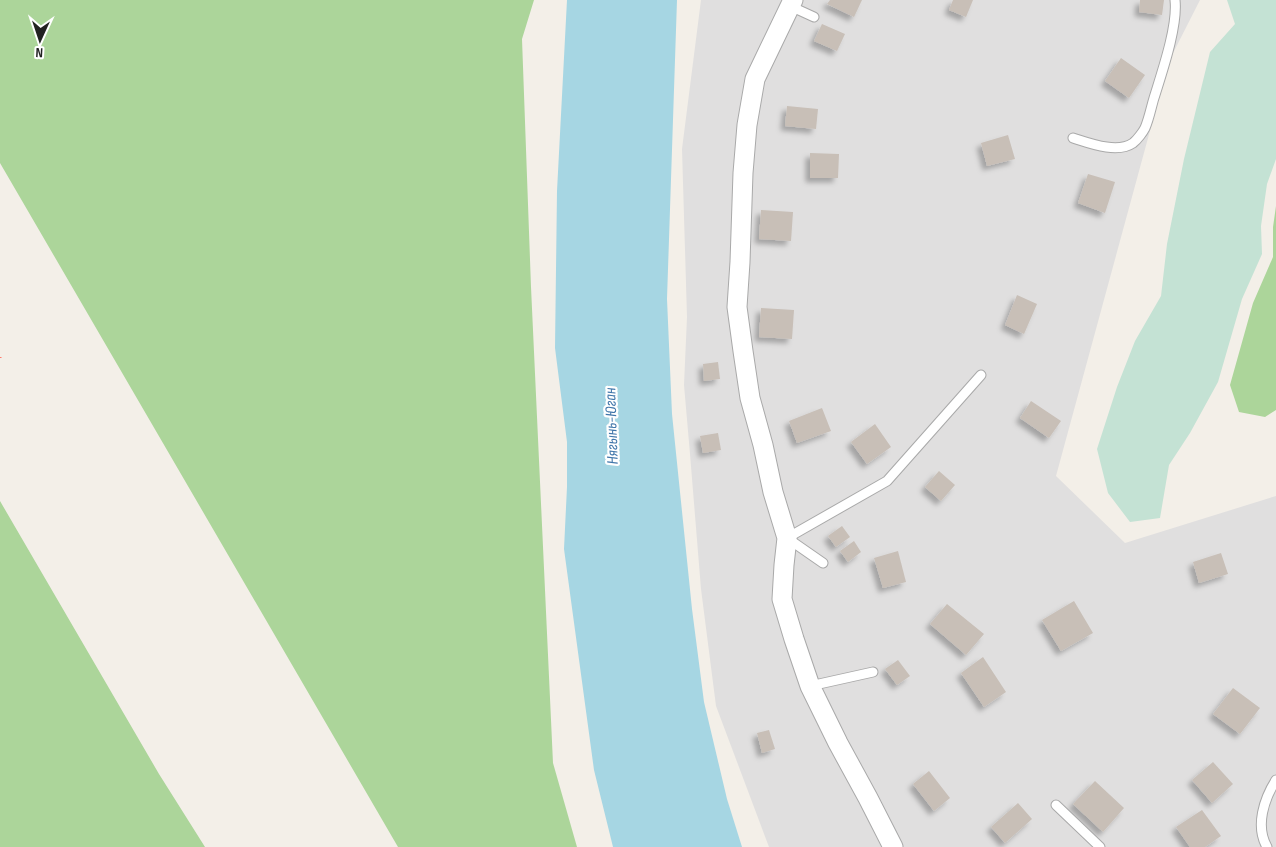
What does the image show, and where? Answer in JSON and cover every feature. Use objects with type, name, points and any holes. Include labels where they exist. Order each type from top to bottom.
[{"type":"street","points":[[792,3],[755,79],[747,125],[743,173],[737,307],[750,398],[773,492],[787,538],[782,599],[810,686],[838,743],[894,847]]},
{"type":"lane","points":[[1073,138],[1102,146],[1120,148],[1133,143],[1145,128],[1172,32],[1176,6],[1175,0]]},
{"type":"lane","points":[[792,3],[814,17]]},
{"type":"lane","points":[[822,562],[787,538],[887,481],[981,375]]},
{"type":"lane","points":[[810,686],[873,672]]},
{"type":"lane","points":[[1267,847],[1262,839],[1261,819],[1268,792],[1276,780]]},
{"type":"lane","points":[[1056,805],[1100,847]]},
{"type":"shaded area","points":[[701,0],[1200,0],[1169,61],[1056,476],[1125,543],[1276,496],[1276,847],[769,847],[716,706],[701,589],[684,385],[687,317],[682,149]]},
{"type":"green space","points":[[0,0],[534,0],[522,39],[531,287],[553,763],[577,847],[398,847],[0,163]]},
{"type":"green space","points":[[1227,0],[1276,0],[1276,159],[1267,184],[1261,226],[1262,254],[1242,299],[1218,382],[1190,433],[1169,465],[1160,518],[1130,522],[1108,493],[1097,449],[1117,387],[1135,341],[1161,296],[1167,244],[1184,159],[1210,52],[1235,24]]},
{"type":"green space","points":[[1276,206],[1276,410],[1265,417],[1239,412],[1230,385],[1253,303],[1273,257],[1273,227]]},
{"type":"green space","points":[[0,501],[159,774],[205,847],[0,847]]},
{"type":"water","name":"Нягынь-Юган","points":[[567,0],[677,0],[667,299],[672,414],[692,609],[704,702],[727,799],[742,847],[613,847],[594,770],[564,549],[567,442],[555,348],[557,191]]},
{"type":"building","points":[[830,0],[862,0],[854,17],[827,4]]},
{"type":"building","points":[[953,0],[973,0],[966,17],[949,10]]},
{"type":"building","points":[[1140,0],[1164,0],[1162,15],[1139,12]]},
{"type":"building","points":[[822,24],[845,34],[837,51],[814,41]]},
{"type":"building","points":[[1121,58],[1145,75],[1129,98],[1105,81]]},
{"type":"building","points":[[787,106],[818,109],[816,129],[785,126]]},
{"type":"building","points":[[1008,135],[1015,159],[987,166],[981,143]]},
{"type":"building","points":[[810,153],[839,154],[838,178],[810,178]]},
{"type":"building","points":[[1088,174],[1115,182],[1105,213],[1078,203]]},
{"type":"building","points":[[761,210],[793,212],[791,241],[759,239]]},
{"type":"building","points":[[1017,295],[1037,304],[1024,334],[1005,325]]},
{"type":"building","points":[[761,308],[794,310],[792,339],[759,337]]},
{"type":"building","points":[[718,362],[720,379],[704,381],[703,364]]},
{"type":"building","points":[[1031,401],[1061,421],[1049,438],[1020,418]]},
{"type":"building","points":[[822,408],[831,431],[797,443],[789,421]]},
{"type":"building","points":[[875,424],[891,447],[867,464],[851,442]]},
{"type":"building","points":[[718,433],[721,450],[703,453],[700,436]]},
{"type":"building","points":[[939,471],[955,485],[941,501],[925,487]]},
{"type":"building","points":[[842,526],[850,537],[836,547],[828,536]]},
{"type":"building","points":[[854,541],[861,552],[848,562],[840,551]]},
{"type":"building","points":[[898,551],[906,582],[883,588],[874,558]]},
{"type":"building","points":[[1221,553],[1228,574],[1199,583],[1193,562]]},
{"type":"building","points":[[1074,601],[1093,633],[1061,651],[1042,620]]},
{"type":"building","points":[[947,604],[984,634],[966,655],[930,624]]},
{"type":"building","points":[[983,657],[1006,692],[984,707],[961,673]]},
{"type":"building","points":[[898,660],[910,676],[897,685],[885,669]]},
{"type":"building","points":[[1233,688],[1260,708],[1240,734],[1213,714]]},
{"type":"building","points":[[769,730],[775,749],[762,753],[757,733]]},
{"type":"building","points":[[1213,762],[1233,784],[1212,803],[1192,780]]},
{"type":"building","points":[[929,771],[950,798],[934,811],[913,784]]},
{"type":"building","points":[[1095,781],[1124,808],[1103,832],[1073,804]]},
{"type":"building","points":[[1018,803],[1032,819],[1005,843],[991,827]]},
{"type":"building","points":[[1202,810],[1221,836],[1205,847],[1190,847],[1176,827]]}]
